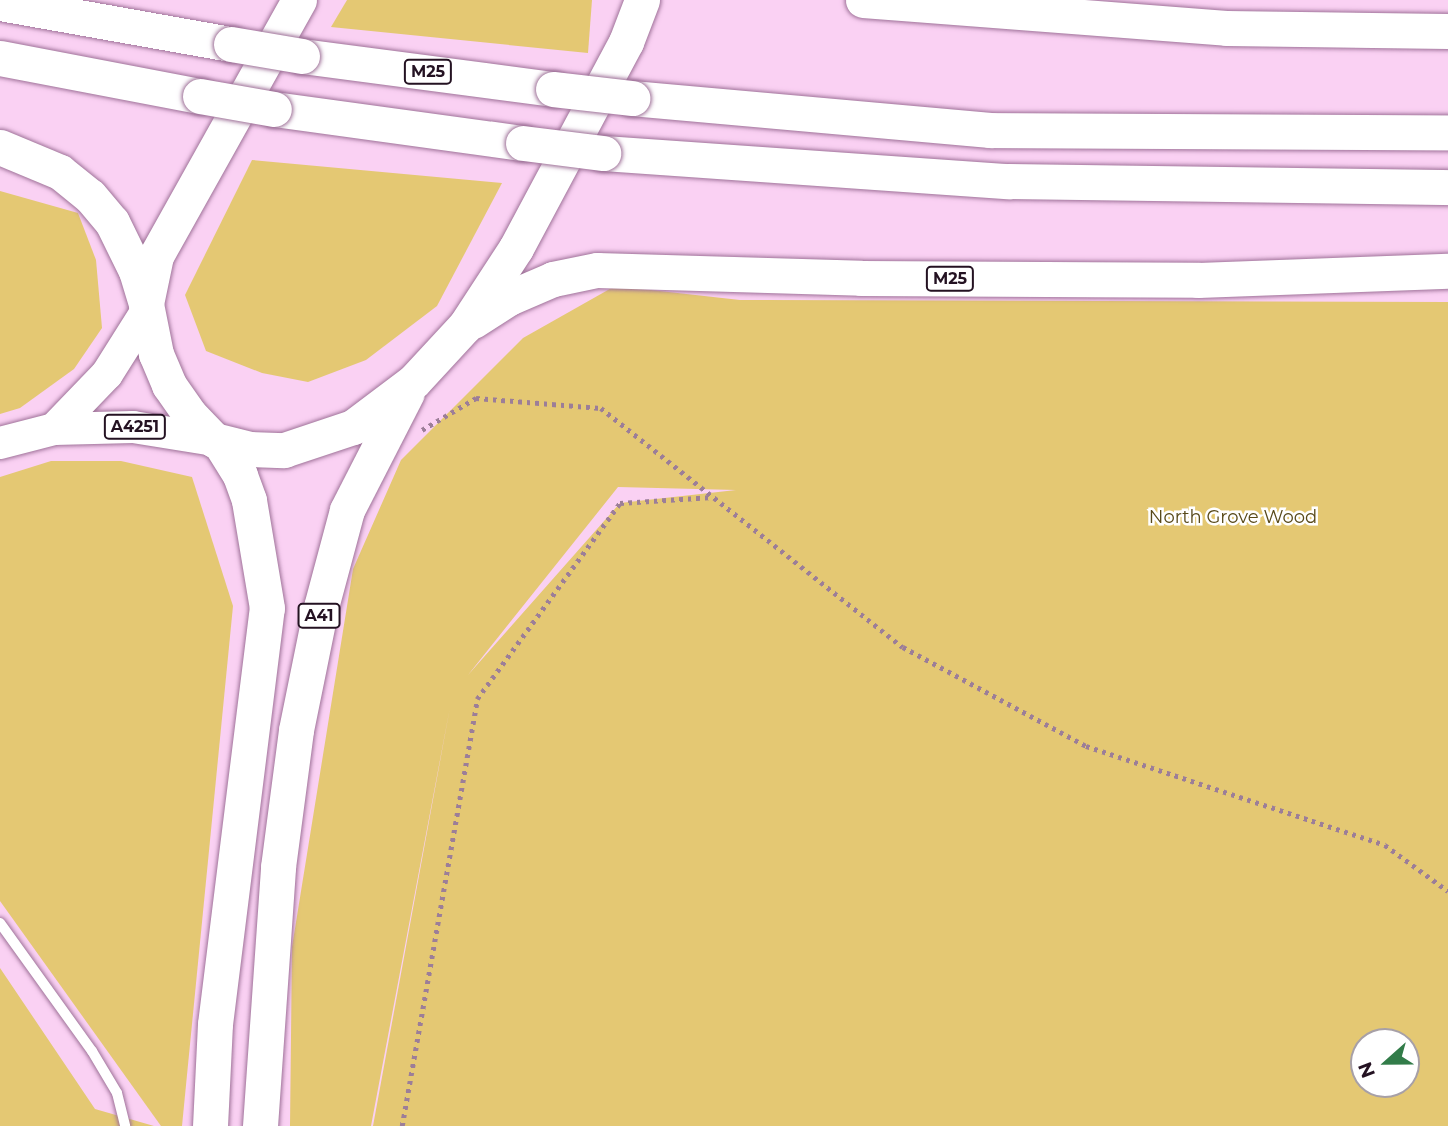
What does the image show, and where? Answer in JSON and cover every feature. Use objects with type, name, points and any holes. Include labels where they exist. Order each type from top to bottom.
[{"type":"highway","points":[[146,308],[156,256],[299,0]]},
{"type":"highway","points":[[217,441],[284,450],[316,443],[353,427],[414,381],[465,326],[516,248],[626,42],[642,0]]},
{"type":"highway","points":[[863,0],[1226,28],[1448,31]]},
{"type":"highway","name":"M25","points":[[0,3],[302,56],[554,89],[989,130],[1448,132]]},
{"type":"highway","points":[[0,58],[274,109],[603,153],[1008,181],[1448,187]]},
{"type":"highway","points":[[0,147],[60,172],[90,196],[112,222],[136,271],[169,385],[217,441],[240,475],[249,500],[267,608],[215,1024],[210,1126]]},
{"type":"highway","name":"M25","points":[[465,326],[509,298],[552,279],[597,270],[1184,280],[1448,271]]},
{"type":"highway","name":"A41","points":[[260,1126],[278,867],[296,730],[321,607],[347,510],[414,381]]},
{"type":"main road","name":"A4251","points":[[54,429],[107,374],[146,308]]},
{"type":"main road","name":"A4251","points":[[0,443],[54,429],[133,427],[217,441]]},
{"type":"lane","points":[[0,923],[92,1051],[117,1093],[125,1126]]},
{"type":"path","points":[[476,398],[601,408],[903,648],[1086,746],[1385,845],[1448,891]]},
{"type":"path","points":[[401,1126],[477,699],[620,503],[714,497]]},
{"type":"green space","points":[[347,0],[592,0],[588,53],[331,27]]},
{"type":"green space","points":[[252,160],[502,183],[437,306],[366,360],[308,382],[262,373],[206,351],[185,295]]},
{"type":"green space","points":[[0,191],[78,213],[96,260],[102,328],[74,369],[20,408],[0,414]]},
{"type":"green space","name":"North Grove Wood","points":[[615,286],[740,300],[1448,302],[1448,1126],[373,1126],[450,707],[371,1126],[290,1126],[292,947],[353,569],[401,460],[523,338]],"holes":[[[618,487],[736,490],[620,503],[468,675]]]},
{"type":"green space","points":[[51,461],[121,461],[192,477],[233,606],[182,1126],[161,1126],[0,901],[0,477]]},
{"type":"green space","points":[[0,968],[95,1109],[154,1126],[0,1126]]}]
